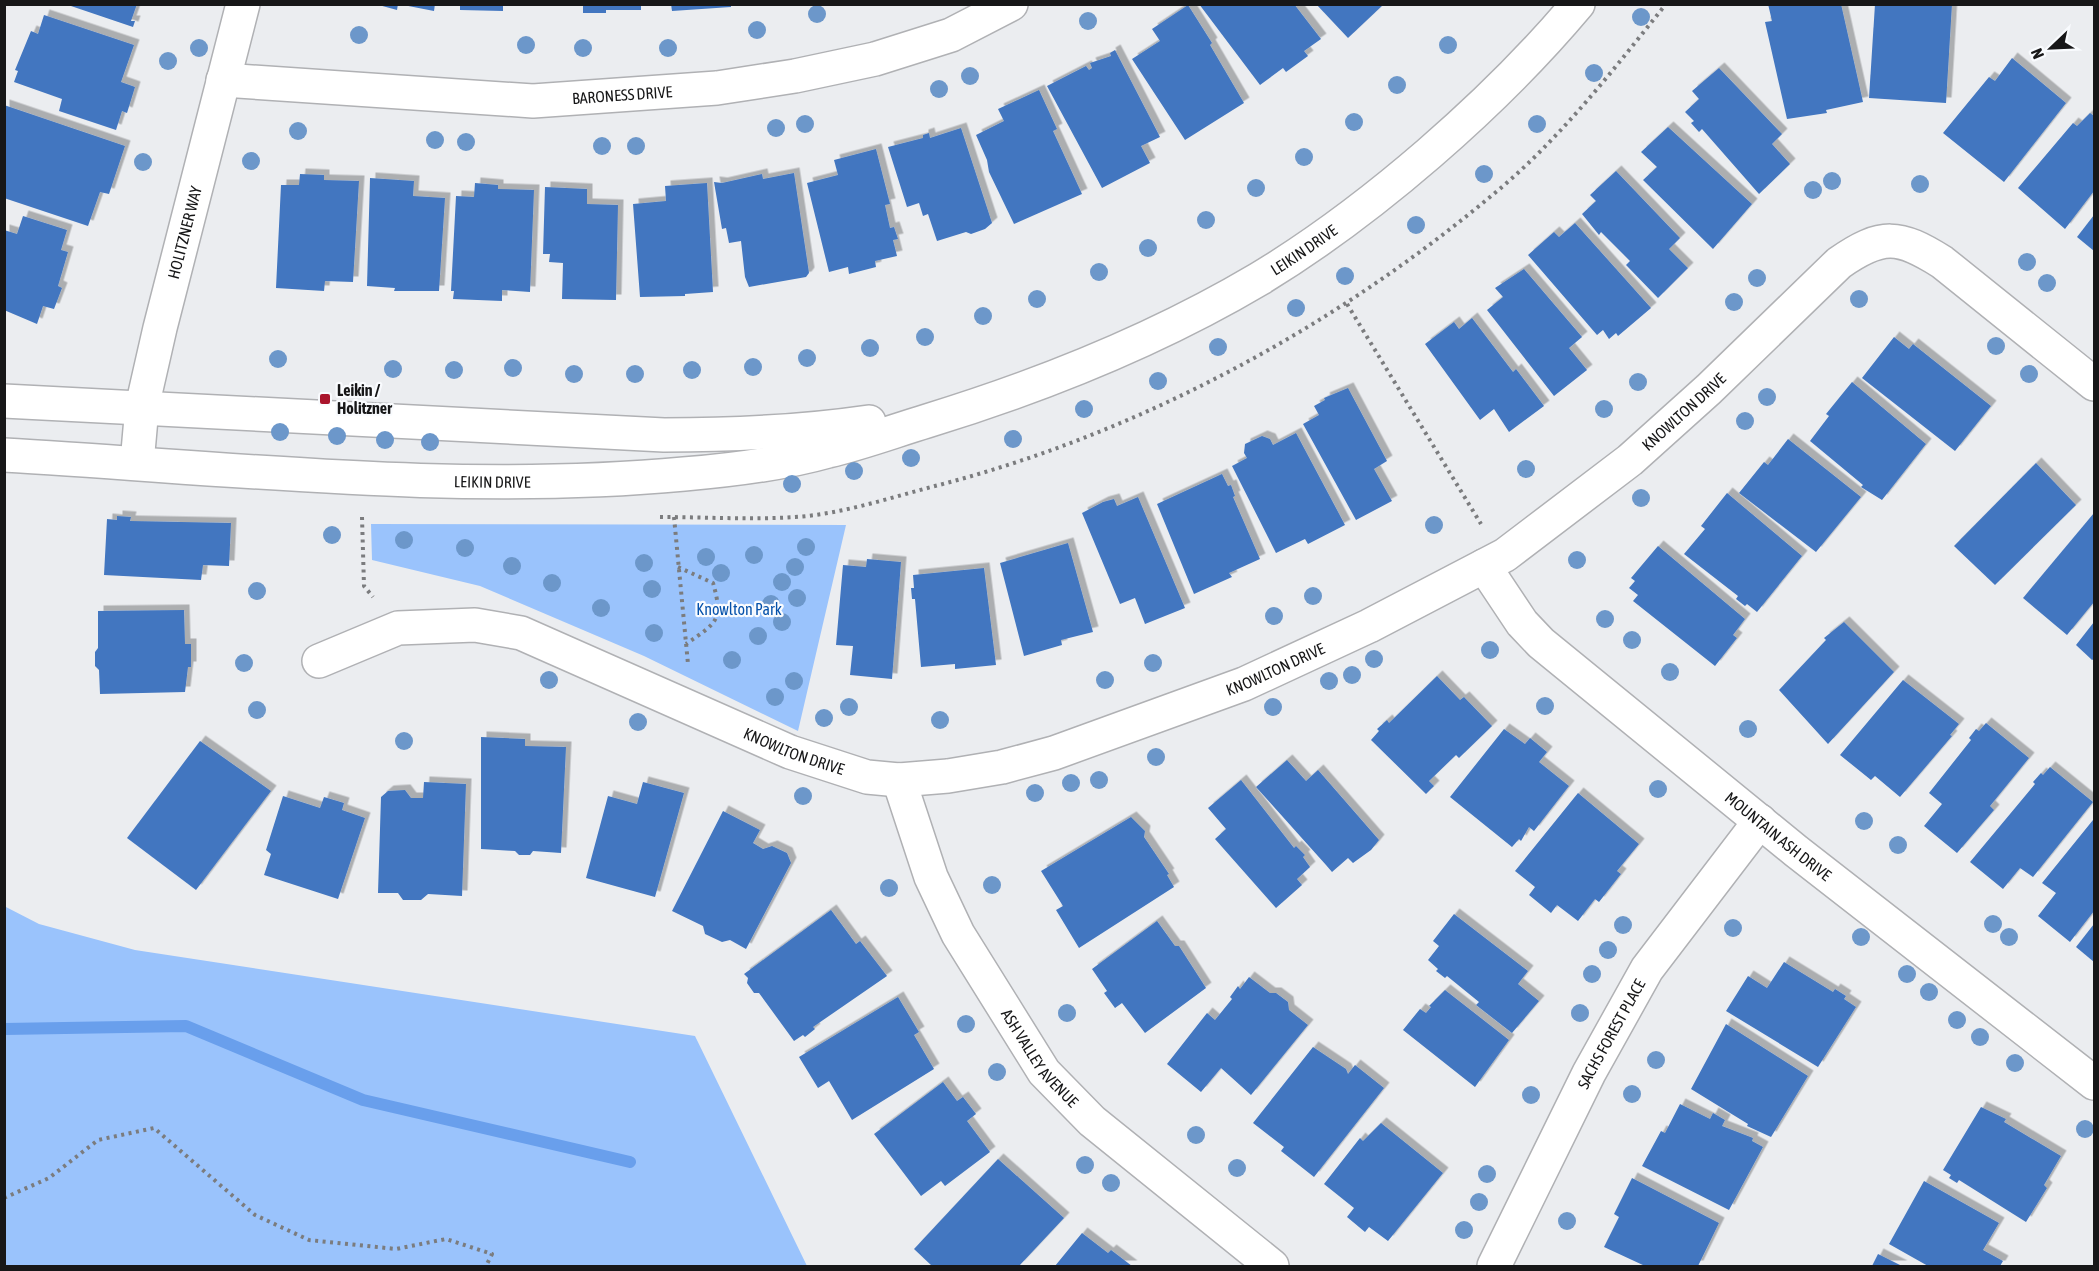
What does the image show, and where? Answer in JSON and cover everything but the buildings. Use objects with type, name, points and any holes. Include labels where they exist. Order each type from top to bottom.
[{"type":"street","name":"HOLITZNER WAY","points":[[137,463],[142,407],[243,4]]},
{"type":"street","name":"BARONESS DRIVE","points":[[223,80],[533,101],[717,88],[795,76],[875,59],[951,35],[1011,4]]},
{"type":"street","name":"LEIKIN DRIVE","points":[[4,455],[425,481],[529,482],[684,474],[762,465],[827,452],[971,407],[1146,338],[1261,277],[1390,185],[1503,85],[1578,4]]},
{"type":"street","name":"KNOWLTON DRIVE","points":[[319,661],[398,627],[475,625],[521,633],[693,707],[790,752],[867,777],[899,780],[948,776],[1002,767],[1114,734],[1284,666],[1370,626],[1495,560],[1630,460],[1708,389],[1839,263],[1859,249],[1881,242],[1902,241],[1942,262],[2094,384]]},
{"type":"street","name":"LEIKIN DRIVE","points":[[4,401],[544,430],[696,435],[813,430],[971,407]]},
{"type":"street","name":"MOUNTAIN ASH DRIVE","points":[[1495,560],[1522,623],[1541,643],[1760,821],[2094,1083]]},
{"type":"street","name":"ASH VALLEY AVENUE","points":[[899,780],[931,877],[958,934],[1044,1072],[1092,1121],[1272,1266]]},
{"type":"street","name":"SACHS FOREST PLACE","points":[[1494,1266],[1589,1073],[1647,969],[1760,821]]},
{"type":"path","points":[[1347,304],[1481,524],[1495,560]]},
{"type":"path","points":[[362,517],[364,586],[398,627]]},
{"type":"path","points":[[674,517],[677,567],[693,707]]},
{"type":"path","points":[[677,567],[713,582],[720,606],[713,625],[686,644]]},
{"type":"path","points":[[4,1198],[49,1178],[98,1140],[154,1128],[255,1215],[309,1240],[396,1249],[446,1239],[492,1254],[486,1266]]},
{"type":"green space","name":"Knowlton Park","points":[[371,524],[846,525],[798,731],[644,656],[480,586],[372,560]]},
{"type":"green space","points":[[4,906],[39,924],[135,950],[695,1036],[807,1266],[5,1266]]},
{"type":"waterway","points":[[4,1029],[186,1026],[363,1100],[630,1162]]},
{"type":"place","name":"Leikin / Holitzner","points":[[325,399]]}]
